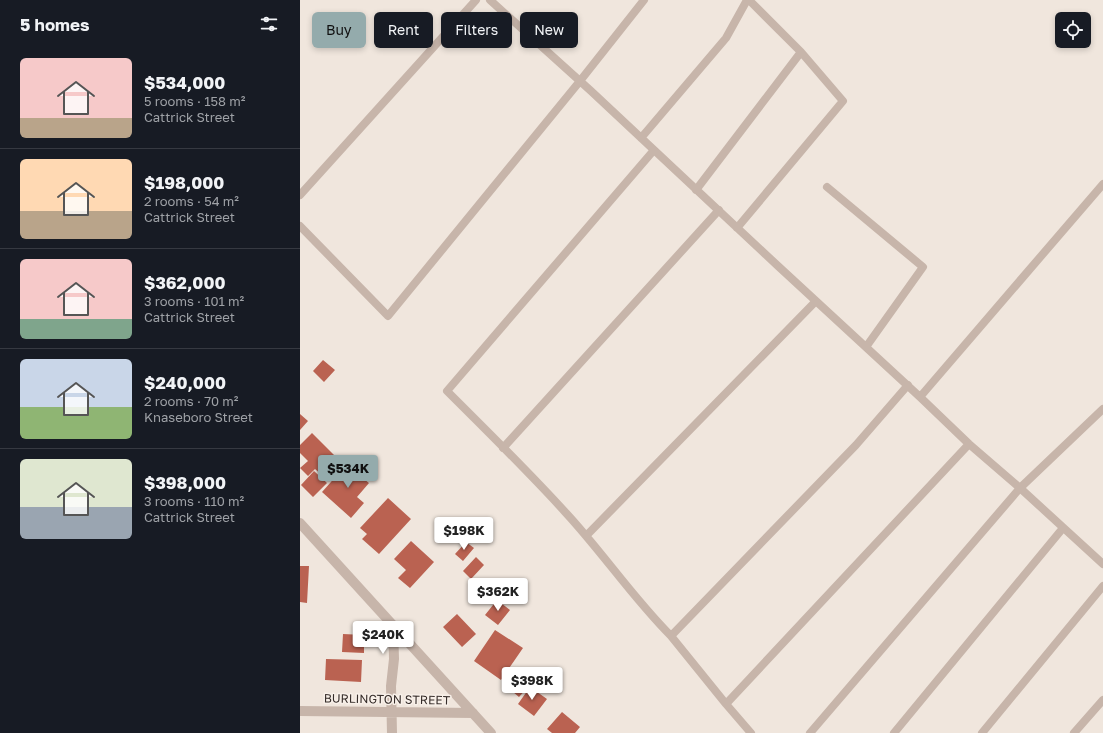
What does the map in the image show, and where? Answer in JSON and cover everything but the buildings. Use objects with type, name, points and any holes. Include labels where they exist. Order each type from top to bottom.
[{"type":"street","points":[[300,523],[491,733]]},
{"type":"street","points":[[392,733],[391,686],[394,660],[393,625]]},
{"type":"street","name":"BURLINGTON STREET","points":[[300,711],[473,713]]},
{"type":"lane","points":[[300,195],[476,0]]},
{"type":"lane","points":[[490,0],[642,138],[696,190],[908,385],[969,444],[1020,488],[1103,564]]},
{"type":"lane","points":[[300,226],[388,316],[580,81],[644,0]]},
{"type":"lane","points":[[642,138],[726,38],[748,0],[801,52],[843,101],[737,228]]},
{"type":"lane","points":[[696,190],[801,52]]},
{"type":"lane","points":[[654,150],[447,391],[566,512],[671,636],[750,733]]},
{"type":"lane","points":[[920,397],[1103,184]]},
{"type":"lane","points":[[828,187],[923,267],[866,347]]},
{"type":"lane","points":[[503,448],[719,210]]},
{"type":"lane","points":[[586,536],[816,301]]},
{"type":"lane","points":[[671,636],[856,445],[908,385]]},
{"type":"lane","points":[[810,733],[1020,488],[1103,409]]},
{"type":"lane","points":[[726,704],[969,444]]},
{"type":"lane","points":[[894,733],[1063,528]]},
{"type":"lane","points":[[982,733],[1103,586]]},
{"type":"lane","points":[[1074,733],[1103,700]]}]
